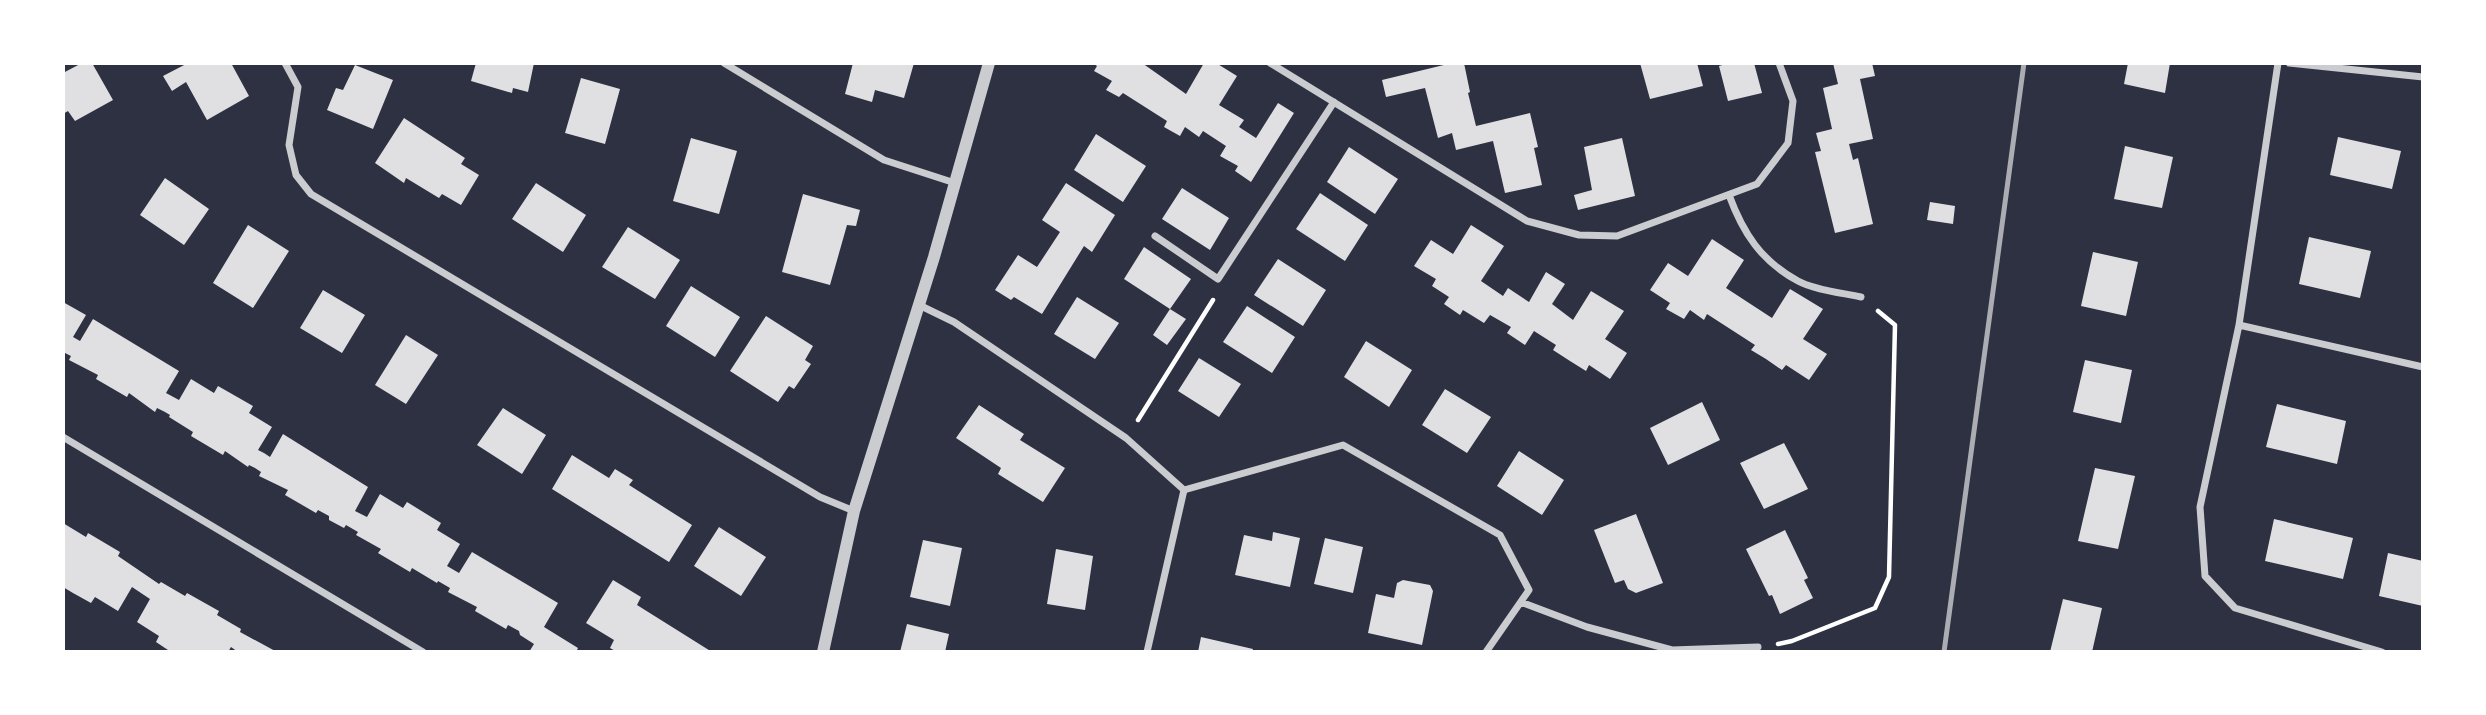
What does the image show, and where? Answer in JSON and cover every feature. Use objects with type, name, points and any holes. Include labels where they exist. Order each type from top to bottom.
[{"type":"street","points":[[285,63],[298,87],[289,145],[296,175],[312,194],[820,498],[854,511]]},
{"type":"street","points":[[724,63],[884,160],[956,183]]},
{"type":"street","points":[[823,652],[854,511],[956,183],[989,63]]},
{"type":"street","points":[[1270,63],[1527,221],[1579,235],[1617,236],[1757,184],[1788,143],[1793,101],[1779,63]]},
{"type":"street","points":[[2278,63],[2239,325],[2200,507],[2205,576],[2235,608],[2382,652]]},
{"type":"street","points":[[2289,63],[2423,76]]},
{"type":"street","points":[[1155,236],[1218,279],[1334,102]]},
{"type":"street","points":[[1729,195],[1738,220],[1757,250],[1799,282],[1861,298]]},
{"type":"street","points":[[919,305],[954,322],[1126,438],[1184,490]]},
{"type":"street","points":[[2239,325],[2423,368]]},
{"type":"street","points":[[63,437],[423,652]]},
{"type":"street","points":[[1184,490],[1343,445],[1500,535],[1529,590],[1486,652]]},
{"type":"street","points":[[1147,652],[1184,490]]},
{"type":"street","points":[[1521,602],[1587,627],[1672,650],[1758,647]]},
{"type":"path","points":[[1126,438],[1212,303],[1218,279]]},
{"type":"path","points":[[1758,647],[1792,641],[1875,608],[1889,577],[1895,325],[1861,298]]},
{"type":"building","points":[[82,63],[92,63],[113,100],[75,121],[68,111],[63,114],[63,73]]},
{"type":"building","points":[[188,63],[231,63],[249,96],[207,120],[186,82],[172,91],[163,76]]},
{"type":"building","points":[[476,63],[534,63],[528,92],[513,88],[512,93],[471,81]]},
{"type":"building","points":[[853,63],[914,63],[904,98],[875,90],[872,102],[845,94]]},
{"type":"building","points":[[1093,63],[1142,63],[1186,94],[1204,63],[1216,63],[1237,76],[1219,105],[1244,120],[1239,127],[1256,138],[1278,103],[1294,113],[1251,182],[1235,171],[1238,166],[1220,156],[1226,146],[1203,131],[1199,137],[1185,127],[1180,136],[1164,127],[1167,121],[1123,93],[1119,97],[1106,90],[1112,81],[1094,71],[1097,66]]},
{"type":"building","points":[[1452,63],[1464,63],[1476,126],[1530,113],[1538,147],[1534,148],[1542,185],[1505,193],[1493,141],[1456,150],[1452,133],[1438,138],[1425,88],[1386,97],[1382,80]]},
{"type":"building","points":[[1640,63],[1697,63],[1703,86],[1650,99]]},
{"type":"building","points":[[1729,63],[1754,63],[1762,93],[1728,101],[1719,66]]},
{"type":"building","points":[[1833,63],[1872,63],[1875,76],[1860,79],[1873,139],[1849,144],[1853,160],[1858,158],[1873,224],[1835,233],[1815,152],[1821,151],[1816,133],[1832,129],[1823,88],[1838,84]]},
{"type":"building","points":[[2128,63],[2170,63],[2165,93],[2124,84]]},
{"type":"building","points":[[355,65],[393,80],[373,129],[327,110],[336,88],[343,90]]},
{"type":"building","points":[[581,78],[620,89],[605,144],[565,133]]},
{"type":"building","points":[[404,118],[465,158],[461,164],[479,175],[461,205],[442,194],[439,198],[406,178],[404,183],[375,163]]},
{"type":"building","points":[[1096,134],[1146,166],[1123,202],[1074,170]]},
{"type":"building","points":[[2338,137],[2401,151],[2392,189],[2330,175]]},
{"type":"building","points":[[691,138],[737,151],[719,214],[673,201]]},
{"type":"building","points":[[1622,138],[1635,196],[1578,210],[1574,195],[1592,190],[1584,147]]},
{"type":"building","points":[[2125,146],[2173,157],[2162,208],[2114,199]]},
{"type":"building","points":[[1349,147],[1398,179],[1375,214],[1327,182]]},
{"type":"building","points":[[165,178],[209,209],[184,245],[140,215]]},
{"type":"building","points":[[536,183],[586,215],[563,252],[512,219]]},
{"type":"building","points":[[1066,183],[1115,215],[1092,252],[1084,246],[1042,314],[1014,297],[1011,300],[995,290],[1018,255],[1037,267],[1060,232],[1042,220]]},
{"type":"building","points":[[1182,188],[1229,218],[1210,250],[1162,219]]},
{"type":"building","points":[[1320,193],[1368,225],[1345,261],[1296,229]]},
{"type":"building","points":[[803,194],[860,210],[856,226],[847,225],[830,285],[782,272]]},
{"type":"building","points":[[1930,202],[1955,206],[1953,224],[1927,220]]},
{"type":"building","points":[[248,225],[289,251],[253,308],[213,283]]},
{"type":"building","points":[[1471,225],[1504,246],[1481,281],[1503,296],[1508,288],[1529,302],[1546,272],[1565,284],[1552,304],[1573,320],[1591,291],[1624,311],[1605,339],[1627,353],[1610,379],[1589,365],[1586,371],[1570,361],[1553,350],[1556,345],[1534,331],[1525,345],[1507,333],[1511,327],[1490,315],[1484,323],[1463,310],[1460,315],[1444,304],[1449,297],[1432,286],[1436,279],[1414,266],[1431,240],[1453,254]]},
{"type":"building","points":[[628,227],[680,260],[655,299],[602,267]]},
{"type":"building","points":[[2309,237],[2371,251],[2360,298],[2299,284]]},
{"type":"building","points":[[1712,239],[1744,260],[1726,288],[1772,318],[1790,289],[1823,309],[1803,339],[1827,354],[1809,380],[1786,365],[1782,370],[1751,350],[1755,345],[1707,314],[1704,320],[1690,310],[1684,319],[1666,309],[1670,303],[1650,290],[1668,263],[1688,276]]},
{"type":"building","points":[[1144,247],[1191,279],[1170,309],[1124,279]]},
{"type":"building","points":[[2093,252],[2138,262],[2126,316],[2081,306]]},
{"type":"building","points":[[1278,259],[1326,290],[1303,326],[1254,295]]},
{"type":"building","points":[[691,286],[740,317],[715,357],[666,326]]},
{"type":"building","points":[[323,290],[365,315],[342,353],[300,328]]},
{"type":"building","points":[[1077,297],[1119,323],[1095,359],[1054,334]]},
{"type":"building","points":[[63,302],[86,315],[73,337],[80,341],[93,319],[179,371],[166,393],[179,400],[191,379],[214,393],[218,386],[253,406],[249,413],[272,427],[258,450],[270,457],[283,434],[368,487],[355,511],[367,517],[380,494],[403,508],[407,502],[441,523],[437,530],[460,544],[447,566],[459,573],[472,552],[558,603],[544,627],[578,648],[576,652],[529,652],[534,644],[520,635],[519,631],[508,625],[506,629],[475,611],[477,607],[448,592],[450,588],[438,581],[437,583],[412,568],[410,572],[378,553],[381,549],[356,535],[358,532],[346,525],[344,528],[329,520],[329,516],[318,510],[316,513],[285,495],[288,490],[259,476],[261,472],[249,465],[248,467],[225,451],[223,455],[191,436],[193,432],[165,412],[157,408],[155,412],[129,393],[127,397],[96,379],[98,375],[69,360],[71,356],[63,352]]},
{"type":"building","points":[[1247,306],[1295,337],[1272,373],[1223,342]]},
{"type":"building","points":[[1170,309],[1186,319],[1167,345],[1153,335]]},
{"type":"building","points":[[766,316],[813,346],[805,360],[811,364],[794,389],[789,386],[778,402],[730,371]]},
{"type":"building","points":[[406,335],[438,355],[406,404],[375,385]]},
{"type":"building","points":[[1366,341],[1412,370],[1389,407],[1344,377]]},
{"type":"building","points":[[1199,358],[1241,384],[1219,417],[1178,391]]},
{"type":"building","points":[[2085,360],[2132,370],[2121,423],[2073,412]]},
{"type":"building","points":[[1445,389],[1491,417],[1467,453],[1422,425]]},
{"type":"building","points":[[1702,402],[1720,440],[1668,465],[1650,428]]},
{"type":"building","points":[[2277,404],[2346,421],[2337,464],[2266,447]]},
{"type":"building","points":[[979,405],[1024,434],[1020,440],[1065,468],[1043,502],[998,474],[1001,468],[956,438]]},
{"type":"building","points":[[503,408],[546,435],[522,474],[477,445]]},
{"type":"building","points":[[1784,443],[1808,489],[1764,509],[1740,463]]},
{"type":"building","points":[[1519,451],[1564,480],[1542,515],[1497,486]]},
{"type":"building","points":[[572,455],[609,478],[615,469],[633,480],[629,485],[692,525],[669,562],[552,489]]},
{"type":"building","points":[[2095,468],[2135,476],[2118,549],[2078,541]]},
{"type":"building","points":[[1636,514],[1663,583],[1636,593],[1628,589],[1624,580],[1615,583],[1594,530]]},
{"type":"building","points":[[2274,519],[2353,538],[2343,579],[2265,561]]},
{"type":"building","points":[[63,523],[86,537],[88,533],[120,552],[118,556],[159,584],[161,582],[185,596],[187,593],[219,611],[217,615],[241,629],[240,632],[277,652],[238,652],[231,647],[228,652],[171,652],[156,642],[159,636],[137,622],[150,599],[132,587],[118,611],[95,597],[91,603],[63,587]]},
{"type":"building","points":[[719,527],[766,557],[741,596],[694,566]]},
{"type":"building","points":[[1785,530],[1808,578],[1804,580],[1813,598],[1780,614],[1746,549]]},
{"type":"building","points":[[1273,532],[1300,538],[1290,587],[1235,575],[1244,535],[1272,541]]},
{"type":"building","points":[[1325,538],[1363,547],[1353,593],[1314,584]]},
{"type":"building","points":[[923,540],[962,548],[950,606],[910,597]]},
{"type":"building","points":[[1056,549],[1093,556],[1085,610],[1047,604]]},
{"type":"building","points":[[2388,553],[2423,561],[2423,606],[2379,596]]},
{"type":"building","points":[[613,580],[641,597],[637,605],[712,652],[617,652],[610,648],[614,640],[586,623]]},
{"type":"building","points":[[1403,580],[1430,585],[1433,591],[1422,645],[1368,633],[1376,594],[1394,598],[1397,583]]},
{"type":"building","points":[[2063,599],[2102,608],[2092,652],[2050,652]]},
{"type":"building","points":[[907,624],[949,634],[945,652],[900,652]]},
{"type":"building","points":[[1201,637],[1253,649],[1252,652],[1198,652]]},
{"type":"railway","points":[[1944,652],[2024,63]]}]
